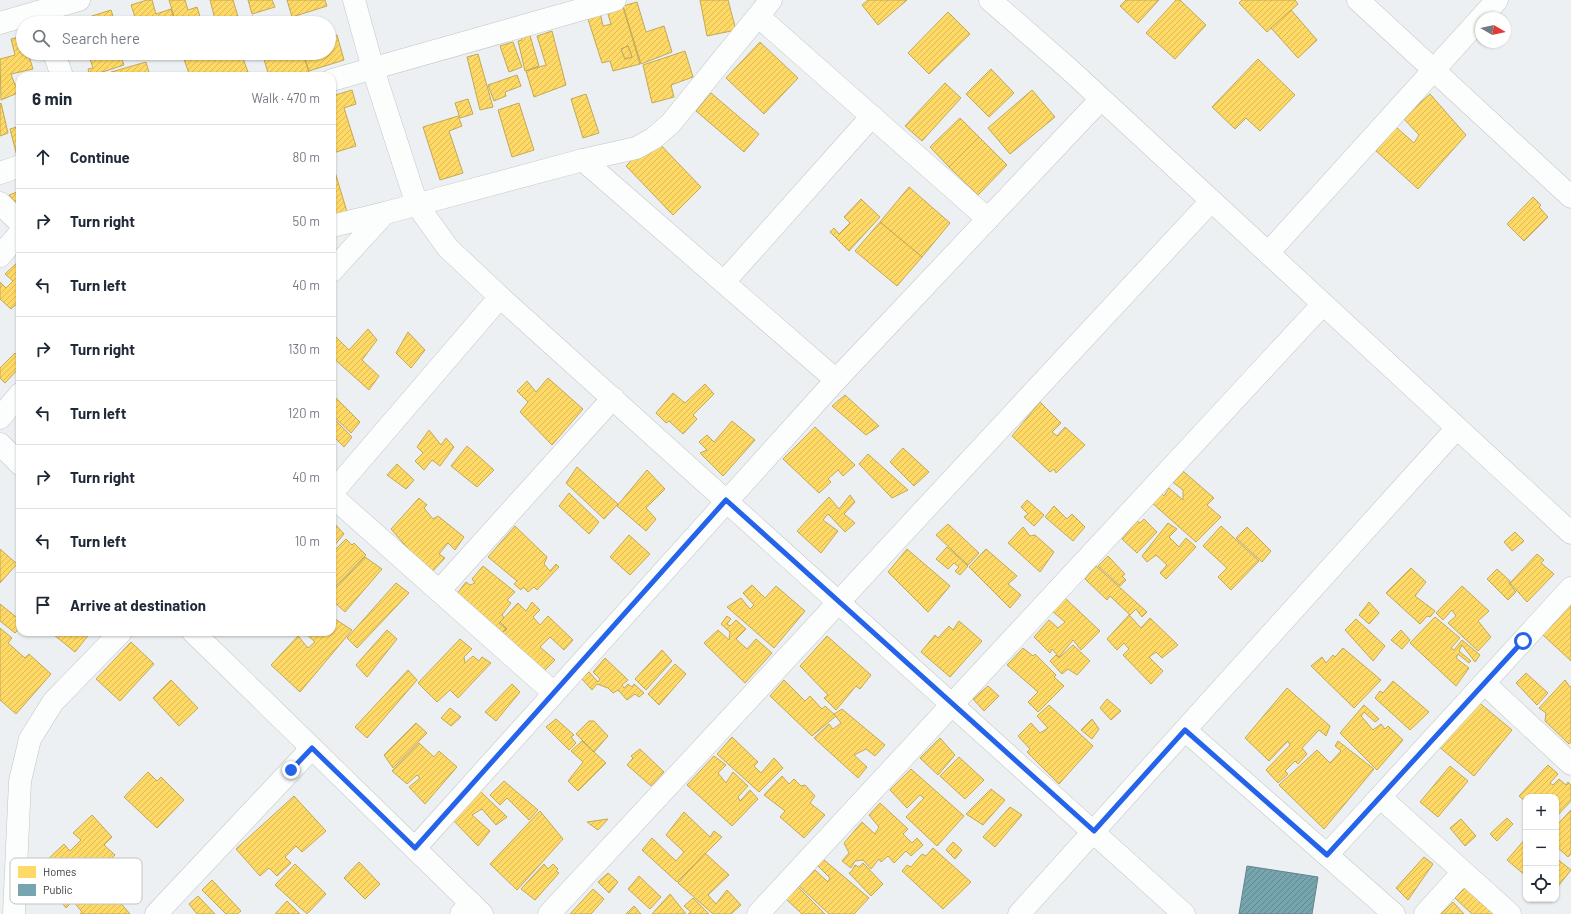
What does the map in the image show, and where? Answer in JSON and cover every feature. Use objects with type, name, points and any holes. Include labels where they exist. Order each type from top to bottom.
[{"type":"street","points":[[24,16],[78,0]]},
{"type":"street","points":[[354,0],[417,205],[448,248],[500,297],[1094,831],[1184,914]]},
{"type":"street","points":[[336,79],[615,0]]},
{"type":"street","points":[[990,0],[1101,99],[1571,533]]},
{"type":"street","points":[[1358,0],[1571,197]]},
{"type":"street","points":[[1268,253],[1497,0]]},
{"type":"street","points":[[336,225],[417,205],[582,160],[636,148],[654,138],[671,123],[764,8],[872,116],[988,219]]},
{"type":"street","points":[[0,23],[16,18]]},
{"type":"street","points":[[56,60],[61,72]]},
{"type":"street","points":[[415,848],[726,500],[836,380],[1101,99]]},
{"type":"street","points":[[724,282],[872,116]]},
{"type":"street","points":[[582,160],[836,380]]},
{"type":"street","points":[[0,173],[16,167]]},
{"type":"street","points":[[549,914],[1211,201]]},
{"type":"street","points":[[0,203],[16,219]]},
{"type":"street","points":[[336,267],[385,213]]},
{"type":"street","points":[[0,256],[16,238]]},
{"type":"street","points":[[336,489],[500,297]]},
{"type":"street","points":[[758,914],[1323,304]]},
{"type":"street","points":[[440,591],[613,398]]},
{"type":"street","points":[[0,418],[16,399]]},
{"type":"street","points":[[1019,914],[1458,428]]},
{"type":"street","points":[[0,444],[16,460]]},
{"type":"street","points":[[336,498],[554,693]]},
{"type":"street","points":[[1327,855],[1571,588]]},
{"type":"street","points":[[17,858],[20,781],[30,739],[54,702],[118,636]]},
{"type":"street","points":[[203,636],[312,748],[415,848],[472,910]]},
{"type":"street","points":[[1484,683],[1571,764]]},
{"type":"street","points":[[1185,730],[1394,914]]},
{"type":"street","points":[[156,914],[312,748]]},
{"type":"street","points":[[1380,797],[1510,914]]},
{"type":"street","points":[[1425,914],[1463,872]]},
{"type":"street","points":[[14,904],[14,914]]},
{"type":"building: Homes","points":[[152,0],[156,14],[171,9],[173,16],[135,16],[131,5]]},
{"type":"building: Homes","points":[[169,0],[185,0],[188,10],[197,7],[200,16],[174,16]]},
{"type":"building: Homes","points":[[210,0],[233,0],[238,16],[214,16]]},
{"type":"building: Homes","points":[[248,0],[272,0],[275,7],[252,14]]},
{"type":"building: Homes","points":[[287,0],[325,0],[327,6],[292,16]]},
{"type":"building: Homes","points":[[700,0],[728,0],[736,30],[707,36]]},
{"type":"building: Homes","points":[[868,0],[907,0],[878,25],[862,5]]},
{"type":"building: Homes","points":[[1126,0],[1159,0],[1138,23],[1120,6]]},
{"type":"building: Homes","points":[[1176,0],[1180,0],[1206,25],[1175,59],[1146,33]]},
{"type":"building: Homes","points":[[1242,0],[1295,0],[1298,4],[1267,32],[1239,3]]},
{"type":"building: Homes","points":[[637,2],[646,32],[664,26],[672,52],[641,64],[623,6]]},
{"type":"building: Homes","points":[[623,7],[640,64],[613,71],[610,61],[602,63],[587,16],[600,12],[603,26],[611,24],[607,11]],"holes":[[[628,46],[632,57],[625,59],[621,49]]]},
{"type":"building: Homes","points":[[111,10],[113,16],[92,16]]},
{"type":"building: Homes","points":[[1291,10],[1317,40],[1298,58],[1271,28]]},
{"type":"building: Homes","points":[[948,12],[970,34],[929,74],[908,53]]},
{"type":"building: Homes","points":[[528,29],[539,66],[525,71],[518,41],[522,40],[519,32]]},
{"type":"building: Homes","points":[[552,31],[566,85],[534,97],[526,71],[546,65],[537,36]]},
{"type":"building: Homes","points":[[336,35],[344,60],[309,71],[305,60],[336,60]]},
{"type":"building: Homes","points":[[16,38],[16,60],[30,60],[33,69],[11,74],[16,85],[16,94],[1,100],[0,59],[15,55],[11,39]]},
{"type":"building: Homes","points":[[513,42],[522,67],[509,72],[500,46]]},
{"type":"building: Homes","points":[[760,42],[798,78],[764,114],[726,78]]},
{"type":"building: Homes","points":[[628,46],[632,57],[625,59],[621,49]]},
{"type":"building: Homes","points":[[685,51],[693,77],[671,85],[674,97],[652,103],[643,65]]},
{"type":"building: Homes","points":[[478,54],[493,107],[480,110],[467,57]]},
{"type":"building: Homes","points":[[1258,59],[1295,95],[1260,131],[1246,118],[1235,129],[1212,107]]},
{"type":"building: Homes","points":[[90,60],[122,60],[124,65],[102,72],[89,72],[88,69],[93,68]]},
{"type":"building: Homes","points":[[184,60],[244,60],[248,72],[189,72]]},
{"type":"building: Homes","points":[[264,60],[305,60],[309,72],[268,72]]},
{"type":"building: Homes","points":[[146,62],[149,72],[111,72]]},
{"type":"building: Homes","points":[[991,69],[1014,93],[989,117],[966,94]]},
{"type":"building: Homes","points":[[517,75],[521,86],[505,92],[506,96],[494,101],[488,85]]},
{"type":"building: Homes","points":[[945,83],[961,98],[922,141],[905,126]]},
{"type":"building: Homes","points":[[352,90],[356,104],[344,108],[356,146],[336,152],[336,95]]},
{"type":"building: Homes","points":[[1032,90],[1055,117],[1010,154],[988,128]]},
{"type":"building: Homes","points":[[711,93],[759,134],[744,152],[696,111]]},
{"type":"building: Homes","points":[[586,94],[599,133],[583,138],[571,99]]},
{"type":"building: Homes","points":[[1430,94],[1466,135],[1418,189],[1376,151],[1396,127],[1414,143],[1419,135],[1403,118]]},
{"type":"building: Homes","points":[[468,99],[473,114],[460,118],[455,103]]},
{"type":"building: Homes","points":[[1,103],[8,133],[0,136],[0,104]]},
{"type":"building: Homes","points":[[519,103],[534,150],[512,157],[498,110]]},
{"type":"building: Homes","points":[[458,116],[462,126],[449,131],[463,173],[440,180],[423,127]]},
{"type":"building: Homes","points":[[960,118],[979,137],[949,167],[930,147]]},
{"type":"building: Homes","points":[[16,127],[16,152],[10,129]]},
{"type":"building: Homes","points":[[979,137],[1007,165],[978,195],[949,167]]},
{"type":"building: Homes","points":[[654,138],[701,187],[673,215],[626,166]]},
{"type":"building: Homes","points":[[336,175],[348,215],[336,219]]},
{"type":"building: Homes","points":[[909,187],[950,223],[922,257],[880,222]]},
{"type":"building: Homes","points":[[16,192],[16,203],[9,195]]},
{"type":"building: Homes","points":[[1533,197],[1541,205],[1539,207],[1548,217],[1524,241],[1507,224]]},
{"type":"building: Homes","points":[[861,199],[880,217],[849,251],[830,232],[834,228],[839,234],[850,223],[844,217]]},
{"type":"building: Homes","points":[[880,222],[922,257],[897,286],[855,251]]},
{"type":"building: Homes","points":[[16,264],[16,305],[11,309],[0,299],[0,282],[6,288],[13,281],[5,274]]},
{"type":"building: Homes","points":[[368,329],[377,340],[362,360],[379,376],[369,390],[336,361],[336,337],[349,350]]},
{"type":"building: Homes","points":[[408,332],[425,350],[411,368],[396,353]]},
{"type":"building: Homes","points":[[15,353],[16,354],[16,371],[5,383],[0,378],[0,368]]},
{"type":"building: Homes","points":[[548,378],[583,409],[552,445],[520,412],[528,402],[517,391],[527,381],[536,392]]},
{"type":"building: Homes","points":[[705,384],[714,394],[693,415],[697,419],[683,434],[669,421],[666,423],[656,413],[673,393],[685,403]]},
{"type":"building: Homes","points":[[845,395],[879,426],[866,435],[832,406]]},
{"type":"building: Homes","points":[[336,398],[360,422],[351,433],[336,419]]},
{"type":"building: Homes","points":[[1040,402],[1061,423],[1052,432],[1057,436],[1065,427],[1085,445],[1056,473],[1054,469],[1050,472],[1012,436]]},
{"type":"building: Homes","points":[[336,421],[352,437],[344,447],[336,439]]},
{"type":"building: Homes","points":[[732,421],[755,440],[723,476],[700,453],[707,450],[699,442],[707,435],[714,442]]},
{"type":"building: Homes","points":[[815,427],[855,465],[843,476],[838,470],[828,479],[831,482],[819,493],[783,459]]},
{"type":"building: Homes","points":[[429,430],[441,445],[446,438],[454,447],[440,466],[432,460],[424,470],[415,461],[423,453],[417,447]]},
{"type":"building: Homes","points":[[467,446],[494,470],[477,487],[451,466]]},
{"type":"building: Homes","points":[[903,448],[929,472],[914,486],[890,462]]},
{"type":"building: Homes","points":[[868,454],[908,490],[892,498],[859,464]]},
{"type":"building: Homes","points":[[397,464],[414,480],[406,489],[387,475]]},
{"type":"building: Homes","points":[[577,467],[618,504],[604,519],[566,483]]},
{"type":"building: Homes","points":[[647,470],[665,489],[646,508],[656,519],[646,531],[617,506]]},
{"type":"building: Homes","points":[[1183,471],[1214,498],[1207,505],[1221,517],[1196,542],[1151,502],[1160,492],[1164,496],[1169,488],[1183,500],[1183,490],[1170,480]]},
{"type":"building: Homes","points":[[569,493],[599,522],[589,534],[559,506]]},
{"type":"building: Homes","points":[[850,495],[855,502],[844,514],[855,523],[845,532],[828,514],[823,520],[838,531],[821,553],[797,531],[829,497],[839,509]]},
{"type":"building: Homes","points":[[419,498],[427,505],[424,508],[433,519],[438,516],[464,537],[455,550],[448,543],[439,554],[445,558],[430,574],[391,529]]},
{"type":"building: Homes","points":[[1027,500],[1044,515],[1034,526],[1024,517],[1028,514],[1021,507]]},
{"type":"building: Homes","points":[[1054,506],[1067,519],[1072,514],[1085,527],[1073,541],[1045,517]]},
{"type":"building: Homes","points":[[1144,519],[1157,532],[1137,553],[1122,539],[1137,521],[1140,523]]},
{"type":"building: Homes","points":[[1168,523],[1177,529],[1169,537],[1179,547],[1186,538],[1196,547],[1166,579],[1160,573],[1167,565],[1156,555],[1147,562],[1142,556]]},
{"type":"building: Homes","points":[[948,524],[979,553],[968,565],[936,535]]},
{"type":"building: Homes","points":[[336,525],[344,534],[336,543]]},
{"type":"building: Homes","points":[[515,526],[547,557],[544,564],[550,571],[556,564],[559,567],[537,590],[534,587],[528,592],[523,587],[521,590],[514,584],[517,581],[488,557]]},
{"type":"building: Homes","points":[[1221,526],[1259,561],[1231,590],[1218,577],[1227,568],[1203,546]]},
{"type":"building: Homes","points":[[1023,527],[1030,536],[1035,535],[1054,552],[1040,572],[1008,543]]},
{"type":"building: Homes","points":[[1247,527],[1271,551],[1262,562],[1236,538]]},
{"type":"building: Homes","points":[[1515,532],[1524,541],[1512,551],[1504,542]]},
{"type":"building: Homes","points":[[629,535],[650,554],[630,575],[610,557]]},
{"type":"building: Homes","points":[[346,539],[352,545],[354,543],[366,555],[336,586],[336,549]]},
{"type":"building: Homes","points":[[947,547],[968,566],[960,575],[955,571],[959,567],[954,563],[948,569],[936,559]]},
{"type":"building: Homes","points":[[0,549],[16,563],[16,565],[0,583]]},
{"type":"building: Homes","points":[[907,549],[950,586],[928,612],[888,572]]},
{"type":"building: Homes","points":[[986,549],[1017,576],[1008,584],[1021,595],[1010,608],[969,567]]},
{"type":"building: Homes","points":[[1537,554],[1544,560],[1541,563],[1554,574],[1527,602],[1510,583]]},
{"type":"building: Homes","points":[[1108,556],[1125,574],[1122,576],[1126,580],[1120,586],[1098,566]]},
{"type":"building: Homes","points":[[365,557],[382,569],[345,612],[336,604],[336,588]]},
{"type":"building: Homes","points":[[483,566],[515,592],[507,600],[511,603],[502,615],[504,618],[499,623],[506,629],[497,638],[455,596],[466,582],[470,585],[475,583],[472,579]]},
{"type":"building: Homes","points":[[1096,566],[1147,612],[1142,617],[1136,609],[1130,615],[1110,596],[1107,600],[1085,579]]},
{"type":"building: Homes","points":[[1411,568],[1426,582],[1415,596],[1435,611],[1430,617],[1427,616],[1420,624],[1386,593]]},
{"type":"building: Homes","points":[[1497,569],[1510,581],[1509,583],[1516,592],[1508,600],[1487,579]]},
{"type":"building: Homes","points":[[396,583],[409,593],[357,648],[347,638]]},
{"type":"building: Homes","points":[[752,585],[765,598],[776,586],[805,611],[774,648],[727,607],[741,598],[750,609],[754,605],[743,593]]},
{"type":"building: Homes","points":[[1462,586],[1489,611],[1478,621],[1491,637],[1478,651],[1448,623],[1456,616],[1452,610],[1443,620],[1436,613]]},
{"type":"building: Homes","points":[[1065,598],[1100,631],[1081,650],[1073,640],[1059,657],[1052,649],[1050,653],[1034,637],[1049,620],[1058,628],[1065,622],[1052,611]]},
{"type":"building: Homes","points":[[532,602],[540,610],[533,617],[540,625],[548,616],[573,640],[564,650],[550,637],[540,647],[555,660],[543,672],[502,633],[507,629],[500,622],[518,603],[526,611]]},
{"type":"building: Homes","points":[[1369,602],[1379,613],[1369,624],[1359,615]]},
{"type":"building: Homes","points":[[1571,602],[1571,661],[1543,635]]},
{"type":"building: Homes","points":[[0,604],[16,617],[16,632],[15,633],[0,621]]},
{"type":"building: Homes","points":[[1129,615],[1141,628],[1150,618],[1178,645],[1162,658],[1156,652],[1149,657],[1163,671],[1151,684],[1123,655],[1129,649],[1124,643],[1117,650],[1107,639]]},
{"type":"building: Homes","points":[[727,616],[731,619],[727,624],[730,626],[736,620],[746,629],[736,639],[747,649],[756,639],[772,653],[745,683],[704,643],[718,630],[729,640],[730,632],[721,624]]},
{"type":"building: Homes","points":[[1435,617],[1460,638],[1451,648],[1454,650],[1462,640],[1480,655],[1475,662],[1462,645],[1459,651],[1471,661],[1469,663],[1458,654],[1456,658],[1469,668],[1456,686],[1410,643]]},
{"type":"building: Homes","points":[[1356,619],[1385,646],[1373,661],[1345,630]]},
{"type":"building: Homes","points":[[336,620],[352,630],[300,692],[271,665],[298,636],[308,648],[315,642],[308,636],[336,636]]},
{"type":"building: Homes","points":[[959,621],[982,641],[950,677],[921,652],[935,635],[938,638],[949,626],[953,630]]},
{"type":"building: Homes","points":[[0,628],[12,638],[8,643],[25,658],[29,654],[51,674],[16,714],[0,700]]},
{"type":"building: Homes","points":[[387,630],[397,639],[367,677],[356,665]]},
{"type":"building: Homes","points":[[1401,630],[1410,640],[1402,649],[1391,640]]},
{"type":"building: Homes","points":[[55,636],[88,636],[75,652]]},
{"type":"building: Homes","points":[[827,636],[871,675],[860,689],[856,686],[836,710],[824,698],[828,695],[800,666]]},
{"type":"building: Homes","points":[[460,639],[472,649],[464,657],[465,663],[473,656],[479,661],[482,657],[491,663],[458,698],[450,690],[437,702],[418,683]]},
{"type":"building: Homes","points":[[131,642],[154,664],[120,701],[96,679]]},
{"type":"building: Homes","points":[[1073,645],[1090,661],[1077,675],[1068,669],[1062,674],[1050,661],[1056,655],[1059,658]]},
{"type":"building: Homes","points":[[1023,648],[1033,656],[1035,654],[1056,675],[1054,677],[1064,686],[1038,712],[1028,702],[1038,692],[1007,665]]},
{"type":"building: Homes","points":[[1343,648],[1381,680],[1354,708],[1311,666],[1322,657],[1326,663],[1333,655],[1335,657]]},
{"type":"building: Homes","points":[[662,650],[672,661],[646,690],[635,679]]},
{"type":"building: Homes","points":[[605,658],[628,680],[622,685],[624,688],[628,684],[632,687],[634,684],[644,693],[639,697],[635,694],[627,700],[618,690],[613,693],[608,688],[597,684],[592,690],[582,679],[589,672],[598,682],[600,679],[593,672]]},
{"type":"building: Homes","points":[[675,664],[686,674],[659,705],[648,694]]},
{"type":"building: Homes","points":[[408,670],[417,680],[367,738],[355,727]]},
{"type":"building: Homes","points":[[1526,673],[1548,693],[1537,705],[1516,683]]},
{"type":"building: Homes","points":[[171,680],[198,708],[179,726],[153,698]]},
{"type":"building: Homes","points":[[784,680],[805,701],[810,696],[822,709],[825,706],[836,716],[812,736],[770,696]]},
{"type":"building: Homes","points":[[1565,680],[1570,687],[1571,686],[1571,742],[1569,744],[1545,721],[1546,713],[1539,708]]},
{"type":"building: Homes","points":[[1393,681],[1429,712],[1410,730],[1375,698],[1380,691],[1383,693]]},
{"type":"building: Homes","points":[[512,684],[520,692],[496,721],[485,712]]},
{"type":"building: Homes","points":[[988,686],[999,696],[984,711],[973,699]]},
{"type":"building: Homes","points":[[1287,688],[1330,726],[1326,736],[1319,730],[1302,748],[1307,754],[1298,764],[1295,761],[1285,771],[1288,774],[1278,783],[1266,770],[1290,745],[1288,741],[1269,761],[1245,738]]},
{"type":"building: Homes","points":[[1107,699],[1121,711],[1111,720],[1100,708]]},
{"type":"building: Homes","points":[[1476,700],[1512,730],[1474,776],[1438,746]]},
{"type":"building: Homes","points":[[1049,705],[1093,746],[1059,784],[1027,752],[1030,749],[1018,736],[1031,723],[1040,733],[1048,728],[1037,716]]},
{"type":"building: Homes","points":[[1364,705],[1379,719],[1375,722],[1364,712],[1361,716],[1373,730],[1381,724],[1385,729],[1388,726],[1403,740],[1377,770],[1340,733]]},
{"type":"building: Homes","points":[[450,708],[461,717],[451,726],[441,718]]},
{"type":"building: Homes","points":[[842,709],[885,745],[875,756],[866,749],[854,755],[867,767],[858,778],[814,738],[829,724],[833,729],[841,723],[834,714]]},
{"type":"building: Homes","points":[[556,719],[574,735],[571,737],[576,743],[569,750],[546,727]]},
{"type":"building: Homes","points":[[1092,719],[1099,729],[1092,739],[1081,730]]},
{"type":"building: Homes","points":[[589,721],[594,721],[608,736],[594,752],[576,734]]},
{"type":"building: Homes","points":[[416,723],[427,733],[393,768],[384,755]]},
{"type":"building: Homes","points":[[732,737],[758,762],[754,766],[761,773],[774,758],[783,768],[759,792],[717,754]]},
{"type":"building: Homes","points":[[940,738],[955,755],[938,775],[920,758]]},
{"type":"building: Homes","points":[[582,741],[606,763],[578,791],[568,781],[583,762],[571,751]]},
{"type":"building: Homes","points":[[1338,741],[1374,769],[1324,829],[1279,785],[1317,750],[1330,763],[1341,751],[1335,746]]},
{"type":"building: Homes","points":[[419,743],[434,757],[439,751],[457,767],[425,804],[409,787],[420,778],[417,775],[407,784],[392,771]]},
{"type":"building: Homes","points":[[640,749],[664,772],[651,786],[627,765],[633,758],[631,756]]},
{"type":"building: Homes","points":[[714,756],[726,765],[718,773],[726,783],[733,772],[748,786],[738,797],[740,801],[750,790],[758,799],[732,826],[687,785]]},
{"type":"building: Homes","points":[[959,757],[984,780],[965,799],[940,776]]},
{"type":"building: Homes","points":[[1548,765],[1558,774],[1550,783],[1553,785],[1559,779],[1566,785],[1568,782],[1571,785],[1571,801],[1559,814],[1559,794],[1523,794],[1523,799],[1519,796]]},
{"type":"building: Homes","points":[[1450,766],[1468,781],[1438,817],[1420,802]]},
{"type":"building: Homes","points":[[911,769],[964,816],[937,846],[906,817],[924,798],[920,795],[907,808],[890,790]]},
{"type":"building: Homes","points":[[148,772],[157,781],[161,777],[184,800],[157,828],[124,797]]},
{"type":"building: Homes","points":[[782,776],[789,784],[794,779],[801,786],[805,785],[815,796],[810,803],[825,815],[804,838],[780,817],[785,811],[764,795]]},
{"type":"building: Homes","points":[[504,781],[538,810],[529,820],[507,798],[500,805],[490,795]]},
{"type":"building: Homes","points":[[991,789],[1005,800],[983,825],[966,814]]},
{"type":"building: Homes","points":[[480,791],[507,817],[496,825],[482,809],[472,815],[490,831],[478,846],[452,819]]},
{"type":"building: Homes","points":[[294,796],[326,831],[302,852],[296,846],[285,857],[291,863],[277,876],[269,868],[260,876],[236,849]]},
{"type":"building: Homes","points":[[880,803],[908,829],[903,834],[912,843],[917,838],[923,845],[911,856],[906,851],[894,863],[888,856],[881,862],[879,859],[871,869],[863,860],[855,861],[851,868],[842,861],[849,853],[844,843],[862,822],[875,834],[879,827],[869,815]]},
{"type":"building: Homes","points":[[1010,807],[1022,815],[995,847],[983,837]]},
{"type":"building: Homes","points":[[1571,810],[1571,854],[1568,857],[1559,849],[1559,823]]},
{"type":"building: Homes","points":[[540,811],[563,839],[517,890],[490,864]]},
{"type":"building: Homes","points":[[684,812],[710,837],[714,831],[722,837],[677,882],[642,850],[652,838],[676,861],[684,852],[666,835]]},
{"type":"building: Homes","points":[[92,815],[112,837],[104,845],[115,855],[112,858],[49,858],[64,844],[70,851],[81,840],[73,833]]},
{"type":"building: Homes","points":[[1507,818],[1513,824],[1497,841],[1490,834]]},
{"type":"building: Homes","points":[[608,819],[598,830],[587,822]]},
{"type":"building: Homes","points":[[1461,819],[1476,836],[1465,846],[1450,828]]},
{"type":"building: Homes","points":[[1523,841],[1523,873],[1507,860]]},
{"type":"building: Homes","points":[[953,842],[962,850],[955,859],[946,850]]},
{"type":"building: Homes","points":[[933,848],[971,882],[943,909],[902,871],[907,865],[911,867],[922,854],[926,856]]},
{"type":"building: Homes","points":[[705,853],[729,875],[708,895],[716,904],[727,890],[741,905],[731,914],[713,914],[678,883]]},
{"type":"building: Homes","points":[[1424,857],[1433,864],[1408,900],[1396,888]]},
{"type":"building: Homes","points":[[823,859],[869,898],[854,914],[829,914],[798,885],[815,870],[828,882],[830,878],[817,865]]},
{"type":"building: Homes","points":[[1559,860],[1571,870],[1559,885]]},
{"type":"building: Homes","points":[[359,862],[380,884],[365,899],[344,878]]},
{"type":"building: Homes","points":[[863,863],[883,884],[871,896],[849,873],[855,865],[859,867]]},
{"type":"building: Homes","points":[[295,864],[326,894],[307,914],[275,885]]},
{"type":"building: Homes","points":[[544,864],[548,869],[553,864],[558,869],[556,871],[559,873],[535,900],[521,889]]},
{"type":"building: Homes","points":[[608,873],[618,882],[609,893],[598,882]]},
{"type":"building: Homes","points":[[639,876],[661,897],[650,909],[628,889]]},
{"type":"building: Homes","points":[[212,880],[241,911],[237,914],[226,914],[202,890]]},
{"type":"building: Homes","points":[[1467,886],[1495,914],[1472,914],[1455,898]]},
{"type":"building: Homes","points":[[798,887],[825,914],[802,914],[786,899]]},
{"type":"building: Homes","points":[[593,889],[604,899],[591,914],[570,914]]},
{"type":"building: Homes","points":[[670,894],[686,914],[652,914]]},
{"type":"building: Homes","points":[[198,896],[215,914],[197,914],[189,904]]},
{"type":"building: Homes","points":[[693,898],[709,914],[688,914],[691,912],[684,906]]},
{"type":"building: Homes","points":[[287,901],[300,914],[275,914]]},
{"type":"building: Homes","points":[[1453,902],[1464,914],[1441,914]]},
{"type":"building: Homes","points":[[63,904],[70,904],[66,908]]},
{"type":"building: Homes","points":[[75,904],[122,904],[130,914],[80,914],[82,912]]},
{"type":"building: Homes","points":[[634,906],[641,914],[626,914]]},
{"type":"building: Public","points":[[1247,866],[1318,877],[1312,914],[1239,914]]},
{"type":"route","points":[[291,770],[312,748],[415,848],[726,500],[1094,831],[1185,730],[1327,855],[1523,641]]}]
